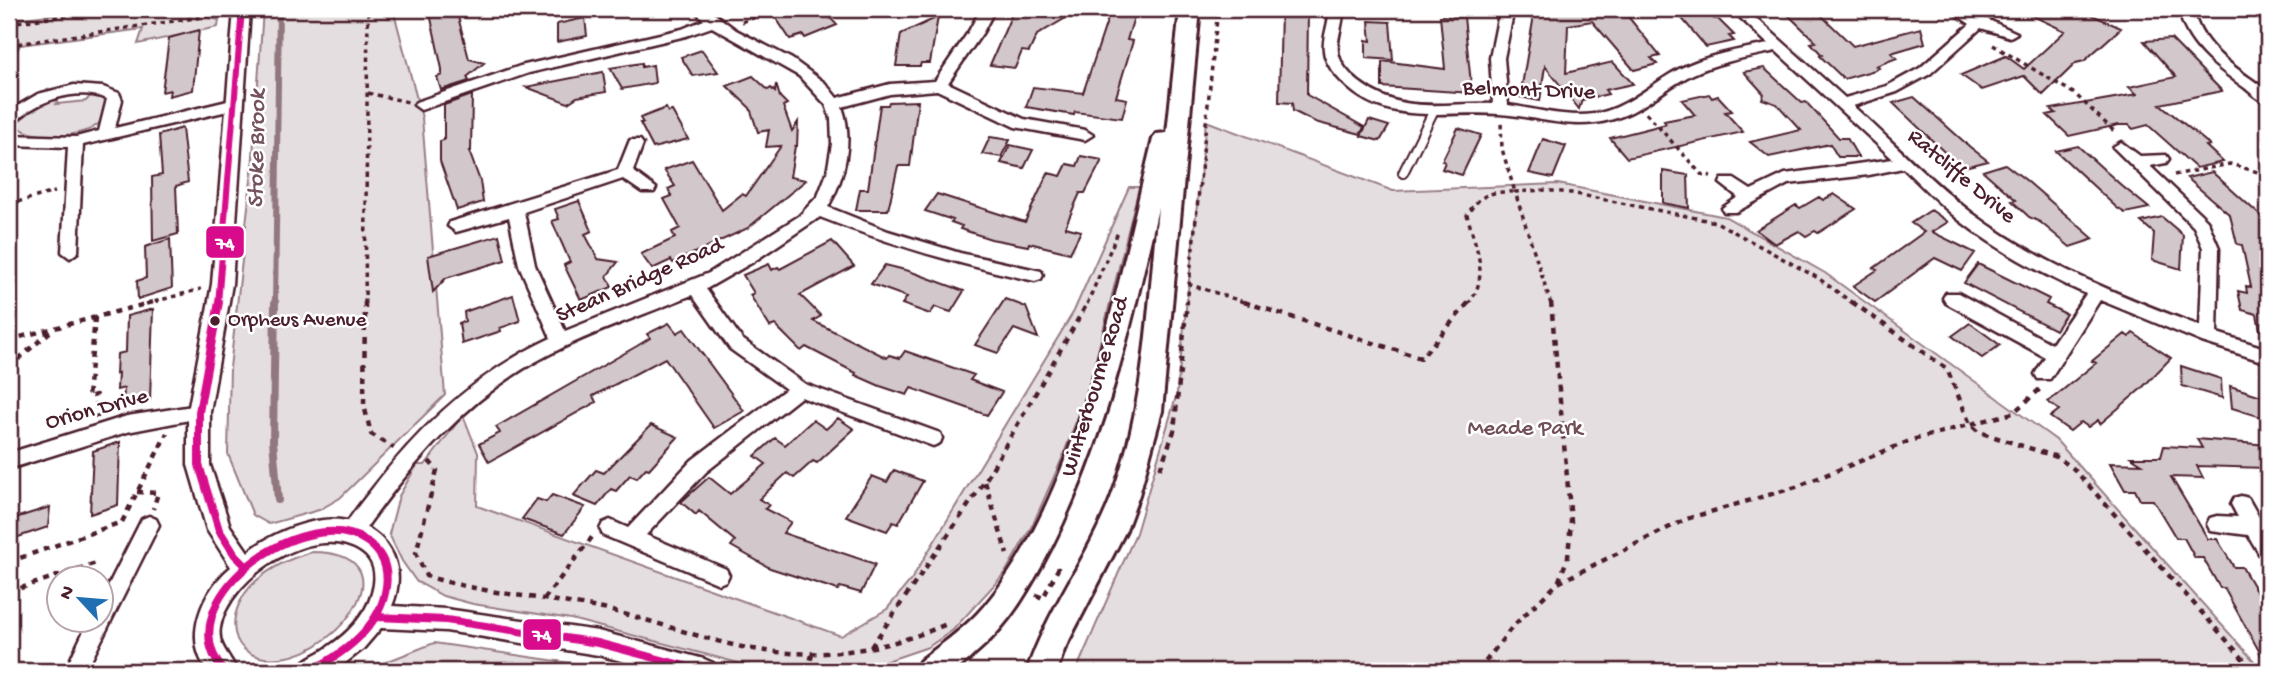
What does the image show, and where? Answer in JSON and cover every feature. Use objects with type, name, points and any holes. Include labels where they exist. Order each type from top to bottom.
[{"type":"main road","name":"Winterbourne Road","points":[[1042,671],[1051,646],[1112,530],[1126,495],[1149,411],[1190,9]]},
{"type":"main road","name":"Winterbourne Road","points":[[930,671],[992,619],[1016,586],[1061,502],[1100,393],[1184,61]]},
{"type":"street","points":[[939,85],[976,32],[988,9]]},
{"type":"street","name":"Belmont Drive","points":[[1336,9],[1338,24],[1331,51],[1340,72],[1361,93],[1403,110],[1433,112],[1501,109],[1556,120],[1604,117],[1639,105],[1678,76],[1721,60],[1778,46]]},
{"type":"street","points":[[1501,109],[1497,58],[1507,9]]},
{"type":"street","name":"Ratcliffe Drive","points":[[1738,9],[1906,162],[1992,236],[2096,292],[2207,337],[2268,356]]},
{"type":"street","points":[[1955,9],[1975,27],[2010,33]]},
{"type":"street","points":[[2186,9],[2186,16],[2203,47],[2268,98]]},
{"type":"street","points":[[242,10],[222,284],[199,412],[199,466],[219,530],[235,555],[246,566]]},
{"type":"street","points":[[421,105],[525,69],[686,32],[711,19],[766,49],[809,77],[834,104],[890,89],[939,85],[1020,123],[1085,135]]},
{"type":"street","points":[[1842,104],[1892,89],[1926,71],[1975,27]]},
{"type":"street","points":[[9,119],[23,106],[41,96],[102,91],[114,96],[115,100],[106,134]]},
{"type":"street","points":[[9,140],[76,142],[236,104]]},
{"type":"street","name":"Stean Bridge Road","points":[[351,533],[392,474],[439,422],[496,377],[561,341],[695,287],[758,251],[817,209],[837,170],[841,137],[834,104]]},
{"type":"street","points":[[70,252],[76,142]]},
{"type":"street","points":[[625,173],[635,145]]},
{"type":"street","points":[[2121,147],[2200,223],[2211,248],[2207,337]]},
{"type":"street","points":[[2137,162],[2161,159]]},
{"type":"street","points":[[1730,208],[1785,179],[1869,170],[1906,162]]},
{"type":"street","points":[[625,173],[648,188]]},
{"type":"street","points":[[456,226],[625,173]]},
{"type":"street","points":[[1728,183],[1750,197]]},
{"type":"street","points":[[515,209],[527,265],[561,341]]},
{"type":"street","points":[[817,209],[882,235],[960,259],[1035,275]]},
{"type":"street","points":[[695,287],[736,344],[799,390],[933,438]]},
{"type":"street","points":[[2044,374],[2096,292]]},
{"type":"street","points":[[1952,298],[2055,354]]},
{"type":"street","points":[[631,538],[699,466],[799,390]]},
{"type":"street","name":"Orion Drive","points":[[9,461],[127,424],[199,412]]},
{"type":"street","points":[[2241,504],[2268,551]]},
{"type":"street","points":[[2217,524],[2255,527]]},
{"type":"street","points":[[116,590],[149,525]]},
{"type":"street","points":[[610,529],[719,575]]},
{"type":"street","points":[[224,671],[210,653],[207,631],[218,598],[246,566],[286,540],[317,532],[351,533],[369,541],[382,556],[387,578],[377,617],[344,651],[310,671]]},
{"type":"street","points":[[377,617],[446,620],[598,643],[704,671]]},
{"type":"street","points":[[75,671],[94,634]]},
{"type":"lane","points":[[1403,173],[1433,112]]},
{"type":"path","points":[[9,23],[94,10],[120,9]]},
{"type":"path","points":[[368,9],[364,405],[371,434],[386,445],[428,460],[437,470],[416,553],[426,576],[451,584],[596,607],[741,647],[789,654],[870,648],[922,636],[960,617]]},
{"type":"path","points":[[711,19],[757,18],[777,9]]},
{"type":"path","points":[[9,45],[189,21],[242,10]]},
{"type":"path","points":[[1975,27],[2075,94],[2130,146],[2121,147]]},
{"type":"path","points":[[368,93],[421,105]]},
{"type":"path","points":[[1639,105],[1701,174],[1721,178],[1728,183]]},
{"type":"path","points":[[1501,109],[1502,149],[1553,309],[1571,522],[1568,557],[1558,583]]},
{"type":"path","points":[[2156,179],[2230,164],[2268,175]]},
{"type":"path","points":[[9,204],[72,188]]},
{"type":"path","points":[[1188,284],[1421,358],[1476,294],[1482,273],[1467,215],[1477,198],[1489,191],[1543,190],[1716,222],[1818,278],[1947,369],[1970,424],[1979,432],[2057,457],[2074,469],[2254,671]]},
{"type":"path","points":[[870,648],[985,481],[1090,299],[1119,228]]},
{"type":"path","points":[[9,340],[222,284]]},
{"type":"path","points":[[95,317],[88,397],[96,395],[97,434]]},
{"type":"path","points":[[9,367],[54,328]]},
{"type":"path","points":[[1478,671],[1513,626],[1558,583],[1686,519],[1796,487],[1912,440],[2013,413],[2046,383],[2044,374]]},
{"type":"path","points":[[9,562],[122,522],[175,416]]},
{"type":"path","points":[[985,481],[1008,558]]},
{"type":"path","points":[[137,492],[158,493],[149,525]]},
{"type":"path","points":[[544,599],[594,534],[610,529]]},
{"type":"path","points":[[9,592],[99,562]]},
{"type":"path","points":[[1034,594],[1043,598],[1058,569],[1073,575]]},
{"type":"path","points":[[807,671],[812,654]]},
{"type":"green space","points":[[96,9],[211,9],[210,18],[219,20],[218,27],[138,44],[143,29],[20,45],[9,64],[9,20]]},
{"type":"green space","points":[[263,9],[393,9],[422,118],[445,395],[340,498],[319,510],[269,524],[253,515],[228,454],[230,368],[252,171]]},
{"type":"green space","points":[[91,95],[102,96],[108,102],[100,122],[84,131],[46,136],[25,131],[18,126],[17,122],[21,117],[41,103],[59,98],[56,104],[86,101]]},
{"type":"green space","name":"Meade Park","points":[[1206,121],[1393,191],[1558,184],[1726,217],[1825,273],[2056,440],[2263,671],[1076,671],[1136,533],[1177,393]]},
{"type":"green space","points":[[1129,187],[1139,187],[1089,387],[1061,461],[1033,524],[1005,573],[953,630],[928,647],[878,664],[827,671],[761,669],[571,619],[473,604],[443,596],[416,581],[402,561],[389,534],[399,496],[417,465],[425,465],[463,415],[478,453],[477,506],[841,636],[887,609],[911,580],[1074,311]]},
{"type":"green space","points":[[312,552],[342,556],[358,568],[362,584],[357,602],[345,621],[326,638],[304,651],[281,658],[263,658],[249,653],[240,644],[234,621],[245,593],[275,567]]},
{"type":"green space","points":[[434,643],[598,667],[613,671],[363,671]]},
{"type":"building","points":[[429,9],[456,9],[469,59],[484,63],[467,77],[469,81],[441,90],[437,77],[442,75],[442,69]]},
{"type":"building","points":[[770,9],[822,9],[837,25],[805,38],[803,35],[790,39]]},
{"type":"building","points":[[1014,9],[1081,9],[1037,35],[1029,52],[1022,51],[1015,68],[990,65]]},
{"type":"building","points":[[1281,9],[1308,9],[1307,95],[1364,127],[1361,134],[1315,122],[1293,111],[1292,103],[1279,102]]},
{"type":"building","points":[[1524,9],[1622,9],[1660,56],[1651,58],[1657,64],[1634,70],[1592,21],[1568,25],[1566,73],[1613,62],[1633,84],[1605,90],[1608,94],[1582,100],[1579,109],[1545,66],[1540,101],[1520,97],[1533,21]]},
{"type":"building","points":[[1674,9],[1697,9],[1704,15],[1709,14],[1734,35],[1729,36],[1734,41],[1706,47]]},
{"type":"building","points":[[1782,9],[1809,9],[1815,15],[1820,14],[1853,46],[1921,28],[1925,43],[1891,53],[1897,58],[1876,66],[1879,68],[1875,70],[1844,79],[1820,56],[1822,55],[1811,43],[1816,42]]},
{"type":"building","points":[[2018,9],[2079,9],[2121,28],[2084,61],[2076,63],[2043,95],[2024,76],[1982,90],[1961,75],[2006,56],[2024,69],[2065,31]]},
{"type":"building","points":[[1111,14],[1134,17],[1127,40],[1133,41],[1116,97],[1127,99],[1122,118],[1075,112],[1074,115],[1026,107],[1033,87],[1083,93]]},
{"type":"building","points":[[1440,16],[1464,17],[1472,93],[1382,87],[1382,61],[1445,69]]},
{"type":"building","points":[[938,17],[930,63],[921,63],[920,66],[896,66],[901,34]]},
{"type":"building","points":[[585,18],[587,36],[557,42],[557,24]]},
{"type":"building","points":[[1369,21],[1390,22],[1393,60],[1366,58],[1366,40],[1371,41]]},
{"type":"building","points":[[199,30],[193,90],[169,96],[170,90],[162,92],[169,38]]},
{"type":"building","points":[[2171,39],[2222,91],[2160,104],[2210,145],[2206,146],[2223,162],[2196,168],[2148,125],[2133,129],[2129,125],[2118,125],[2069,136],[2047,115],[2056,113],[2051,109],[2137,94],[2129,87],[2176,77],[2144,41]]},
{"type":"building","points":[[702,50],[718,72],[693,76],[681,57]]},
{"type":"building","points":[[642,63],[642,67],[653,65],[655,83],[622,89],[610,68]]},
{"type":"building","points":[[1764,68],[1802,103],[1806,102],[1839,138],[1847,138],[1858,157],[1838,157],[1830,144],[1769,157],[1750,142],[1801,130],[1777,104],[1762,99],[1764,94],[1744,72]]},
{"type":"building","points":[[603,72],[606,92],[577,97],[568,103],[526,87]]},
{"type":"building","points":[[753,76],[768,90],[771,88],[775,92],[776,84],[780,97],[787,104],[783,106],[792,131],[798,122],[797,146],[790,177],[806,180],[748,228],[673,263],[671,260],[652,269],[641,254],[675,238],[672,232],[680,228],[664,199],[672,196],[668,189],[675,186],[664,170],[692,160],[722,210],[742,194],[746,196],[781,146],[766,147],[769,130],[758,132],[750,108],[727,86]]},
{"type":"building","points":[[1709,94],[1712,98],[1718,96],[1732,111],[1725,112],[1743,132],[1627,158],[1610,138],[1666,124],[1664,121],[1695,115],[1682,100]]},
{"type":"building","points":[[472,95],[469,151],[480,181],[483,202],[457,210],[440,161],[440,141],[444,140],[444,105]]},
{"type":"building","points":[[1914,97],[1988,161],[1961,168],[1893,103]]},
{"type":"building","points":[[918,101],[910,166],[898,166],[888,210],[856,210],[860,189],[868,189],[880,105]]},
{"type":"building","points":[[666,108],[668,112],[672,111],[688,139],[653,148],[640,118]]},
{"type":"building","points":[[1369,120],[1389,126],[1380,141],[1361,136]]},
{"type":"building","points":[[182,128],[188,182],[176,186],[178,234],[153,241],[152,177],[162,175],[159,135]]},
{"type":"building","points":[[1458,128],[1481,135],[1462,175],[1442,169],[1445,162],[1442,161]]},
{"type":"building","points":[[990,137],[1010,140],[1001,157],[982,154]]},
{"type":"building","points":[[1543,139],[1566,146],[1553,178],[1529,173]]},
{"type":"building","points":[[1010,145],[1033,150],[1024,168],[1001,163]]},
{"type":"building","points":[[2078,146],[2149,208],[2125,213],[2056,151]]},
{"type":"building","points":[[1081,156],[1102,160],[1085,193],[1080,193],[1065,227],[1081,231],[1070,253],[1029,243],[1028,246],[991,239],[960,229],[962,226],[951,222],[953,220],[925,211],[937,194],[1025,222],[1048,173],[1061,176],[1067,164],[1077,166]]},
{"type":"building","points":[[2005,164],[2094,239],[2070,247],[2040,222],[2029,217],[2012,201],[2016,200],[1983,171]]},
{"type":"building","points":[[1663,171],[1688,175],[1689,208],[1663,203]]},
{"type":"building","points":[[2212,172],[2263,218],[2268,241],[2268,329],[2260,330],[2257,314],[2242,310],[2238,291],[2247,293],[2246,286],[2251,287],[2242,245],[2237,244],[2230,215],[2187,178]]},
{"type":"building","points":[[1834,194],[1856,209],[1818,233],[1815,231],[1806,236],[1799,231],[1775,244],[1756,230],[1796,205],[1800,208],[1819,197],[1823,200]]},
{"type":"building","points":[[579,201],[592,231],[585,234],[598,259],[618,262],[607,276],[612,287],[581,300],[564,265],[570,262],[552,221],[559,219],[555,209]]},
{"type":"building","points":[[1931,210],[1948,222],[1932,232],[1975,253],[1962,271],[1935,258],[1875,302],[1853,286],[1924,232],[1911,223]]},
{"type":"building","points":[[2162,217],[2183,235],[2181,269],[2152,260],[2154,233],[2141,222]]},
{"type":"building","points":[[499,235],[505,260],[446,278],[433,292],[428,256]]},
{"type":"building","points":[[170,239],[172,288],[138,299],[137,281],[146,278],[145,247]]},
{"type":"building","points":[[832,241],[854,266],[800,295],[821,316],[813,321],[887,358],[889,355],[900,358],[905,351],[974,375],[970,380],[1002,392],[987,415],[911,388],[907,395],[880,386],[806,347],[801,351],[775,325],[770,327],[750,295],[754,293],[743,275],[769,264],[772,270],[778,267],[780,269]]},
{"type":"building","points":[[1978,264],[2049,299],[2046,304],[2066,314],[2055,330],[1964,283]]},
{"type":"building","points":[[885,265],[964,291],[951,312],[935,307],[930,314],[902,304],[907,297],[871,284]]},
{"type":"building","points":[[513,295],[520,321],[500,328],[501,331],[462,344],[459,323],[465,321],[464,312]]},
{"type":"building","points":[[1005,299],[1026,307],[1038,338],[1014,329],[998,353],[975,345]]},
{"type":"building","points":[[153,309],[150,400],[123,408],[124,388],[117,390],[118,373],[116,374],[117,354],[126,352],[127,316]]},
{"type":"building","points":[[669,323],[677,333],[684,329],[744,411],[714,428],[665,358],[593,396],[596,402],[489,462],[479,444],[500,433],[496,427],[637,346],[650,338],[647,334]]},
{"type":"building","points":[[1970,323],[2000,345],[1982,358],[1952,336]]},
{"type":"building","points":[[2133,333],[2171,358],[2142,388],[2100,424],[2098,420],[2088,427],[2081,422],[2070,431],[2050,417],[2059,410],[2048,402],[2096,363],[2092,361],[2125,334],[2129,337]]},
{"type":"building","points":[[2181,366],[2221,379],[2222,398],[2182,386]]},
{"type":"building","points":[[2230,386],[2268,398],[2268,419],[2232,408]]},
{"type":"building","points":[[838,418],[854,429],[817,463],[813,461],[794,478],[787,473],[759,499],[769,505],[765,509],[791,522],[783,533],[875,564],[861,593],[840,587],[838,590],[770,568],[731,546],[735,541],[699,511],[696,515],[681,502],[709,477],[730,494],[766,464],[755,456],[775,438],[785,445],[813,420],[826,429]]},
{"type":"building","points":[[651,425],[678,437],[649,469],[646,468],[637,478],[630,475],[616,491],[611,489],[597,506],[573,496],[596,470],[604,473]]},
{"type":"building","points":[[2197,439],[2268,445],[2268,468],[2197,466],[2203,478],[2171,477],[2208,539],[2217,539],[2234,567],[2242,567],[2259,596],[2268,596],[2268,667],[2224,588],[2220,588],[2203,558],[2195,558],[2184,538],[2176,538],[2153,500],[2140,500],[2135,490],[2125,490],[2110,463],[2142,464],[2131,457],[2161,457],[2164,446],[2202,448]]},
{"type":"building","points":[[120,442],[118,505],[90,514],[93,451]]},
{"type":"building","points":[[894,470],[923,481],[898,524],[893,522],[887,531],[846,516],[872,476],[887,482]]},
{"type":"building","points":[[552,495],[585,507],[564,534],[522,519],[537,499],[546,502]]},
{"type":"building","points":[[50,507],[48,527],[9,540],[9,520]]},
{"type":"waterway","name":"Stoke Brook","points":[[275,304],[279,9]]},
{"type":"waterway","name":"Stoke Brook","points":[[275,302],[273,441],[278,500]]},
{"type":"transit line","name":"74","points":[[242,9],[222,284],[199,412],[199,465],[219,530],[235,555],[246,566]]},
{"type":"transit line","name":"74","points":[[224,671],[211,654],[208,630],[215,606],[230,584],[251,564],[276,547],[303,536],[329,531],[352,533],[380,553],[387,578],[385,592],[381,605],[366,629],[346,649],[310,671]]},
{"type":"transit line","name":"74","points":[[377,617],[446,620],[598,643],[704,671]]},
{"type":"place","name":"Orpheus Avenue","points":[[215,321]]}]
